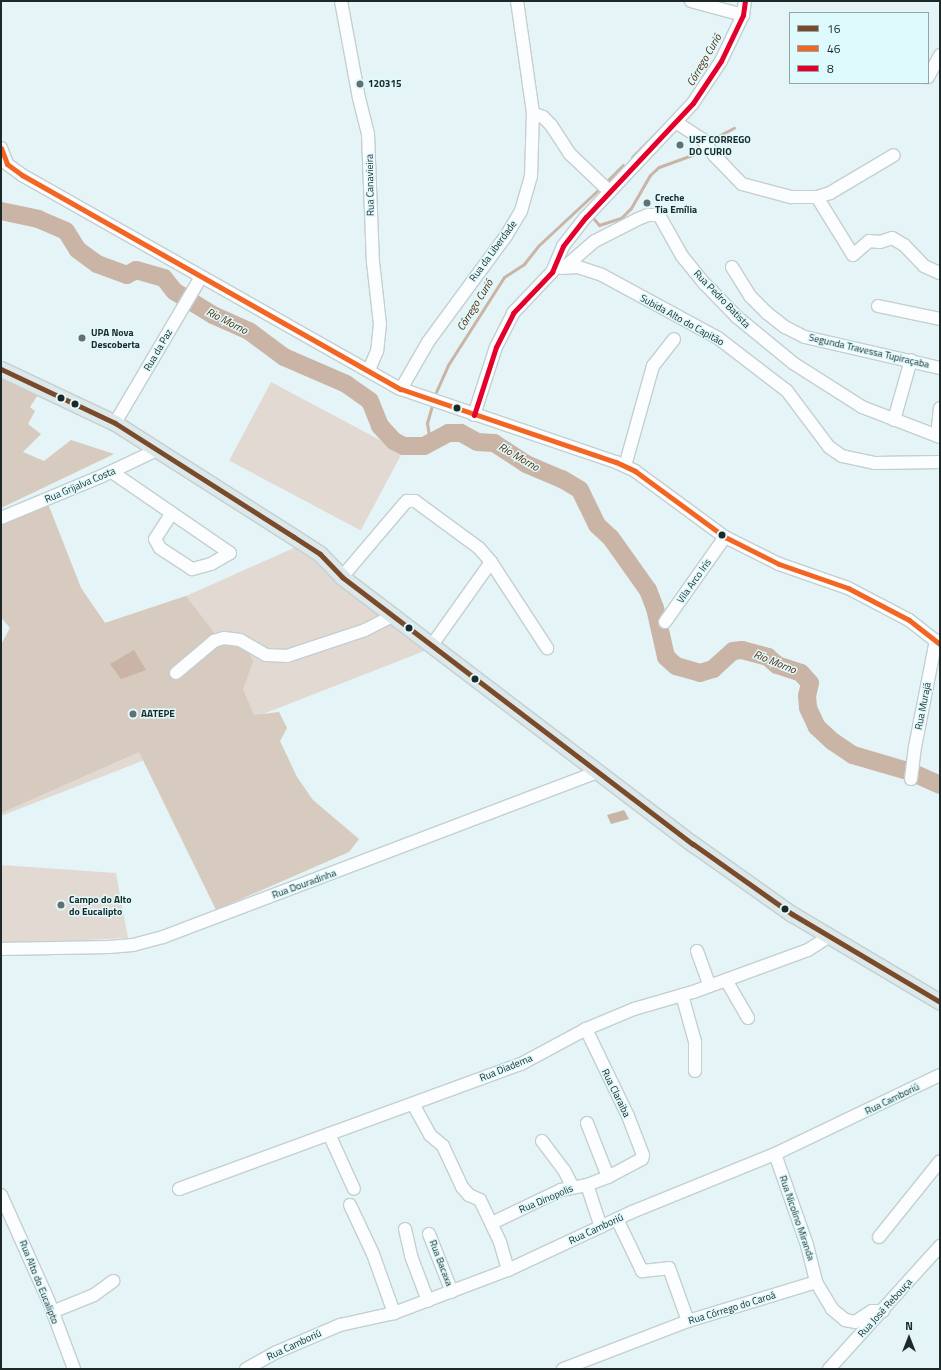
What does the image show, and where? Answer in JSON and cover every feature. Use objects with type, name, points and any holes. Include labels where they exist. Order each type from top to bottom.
[{"type":"main road","points":[[1,369],[115,424],[320,554],[342,577],[693,844],[828,937],[877,963],[940,1002]]},
{"type":"street","name":"Rua Canavieira","points":[[341,1],[359,98],[368,134],[372,255],[380,324],[377,351],[369,370]]},
{"type":"street","name":"Rua da Liberdade","points":[[401,389],[428,342],[506,236],[521,211],[530,176],[533,113],[517,1]]},
{"type":"street","points":[[691,1],[743,14]]},
{"type":"street","points":[[474,415],[503,328],[513,313],[552,272],[563,246],[586,217],[677,123],[721,61],[743,14],[745,1]]},
{"type":"street","points":[[929,75],[940,55]]},
{"type":"street","points":[[533,113],[543,117],[551,125],[570,154],[610,192]]},
{"type":"street","points":[[677,123],[702,139],[715,156],[742,184],[791,197],[817,197],[830,193],[894,155]]},
{"type":"street","points":[[1,148],[7,164],[22,175],[198,280],[369,370],[401,389],[625,466],[653,482],[724,538],[779,564],[848,588],[909,620],[938,642]]},
{"type":"street","points":[[817,197],[853,255],[869,241],[880,242],[892,238],[904,245],[924,266],[940,273]]},
{"type":"street","name":"Rua Pedro Batista","points":[[566,266],[595,241],[643,217],[659,215],[682,256],[737,317],[792,363],[831,389],[894,420],[939,436]]},
{"type":"street","points":[[552,272],[566,266]]},
{"type":"street","name":"Subida Alto do Capitão","points":[[566,266],[578,267],[602,275],[718,338],[787,391],[829,447],[842,456],[875,463],[940,462]]},
{"type":"street","name":"Segunda Travessa Tupiraçaba","points":[[732,267],[750,296],[785,327],[805,337],[911,360],[940,368]]},
{"type":"street","name":"Rua da Paz","points":[[115,424],[198,280]]},
{"type":"street","points":[[878,306],[940,319]]},
{"type":"street","points":[[625,466],[653,366],[674,339]]},
{"type":"street","points":[[894,420],[911,360]]},
{"type":"street","points":[[939,436],[940,408]]},
{"type":"street","name":"Rua Grijalva Costa","points":[[1,518],[112,472],[158,450]]},
{"type":"street","points":[[112,472],[171,514],[230,553],[211,564],[192,569],[160,548],[155,539],[171,514]]},
{"type":"street","points":[[342,577],[407,501],[415,501],[479,548],[491,562],[547,648]]},
{"type":"street","name":"Vila Arco Iris","points":[[665,622],[724,538]]},
{"type":"street","points":[[432,644],[491,562]]},
{"type":"street","points":[[176,673],[214,641],[224,638],[240,640],[266,655],[287,656],[365,630],[394,616]]},
{"type":"street","name":"Rua Murajá","points":[[911,779],[915,747],[938,642]]},
{"type":"street","name":"Rua Douradinha","points":[[1,949],[109,947],[133,945],[163,937],[597,772]]},
{"type":"street","name":"Rua Diadema","points":[[179,1189],[521,1064],[586,1029],[634,1009],[710,986],[808,950],[828,937]]},
{"type":"street","points":[[697,951],[710,986]]},
{"type":"street","points":[[726,980],[748,1018]]},
{"type":"street","points":[[682,995],[694,1042],[696,1071]]},
{"type":"street","name":"Rua Claraiba","points":[[586,1029],[628,1116],[642,1158]]},
{"type":"street","name":"Rua Camboriú","points":[[246,1369],[277,1352],[340,1325],[394,1313],[428,1302],[508,1270],[617,1219],[775,1154],[940,1075]]},
{"type":"street","points":[[413,1104],[430,1136],[442,1146],[462,1187],[469,1195],[480,1200],[492,1222],[508,1270]]},
{"type":"street","points":[[587,1123],[608,1177]]},
{"type":"street","points":[[329,1134],[354,1189]]},
{"type":"street","points":[[542,1141],[564,1170],[572,1186]]},
{"type":"street","name":"Rua Nicolino Miranda","points":[[775,1154],[807,1245],[816,1282]]},
{"type":"street","name":"Rua Dinopolis","points":[[492,1222],[572,1186],[587,1185],[608,1177],[642,1158]]},
{"type":"street","points":[[879,1237],[940,1161]]},
{"type":"street","points":[[587,1185],[600,1227]]},
{"type":"street","name":"Rua Alto do Eucalipto","points":[[1,1195],[52,1312],[74,1369]]},
{"type":"street","points":[[350,1205],[374,1254],[394,1313]]},
{"type":"street","points":[[617,1219],[642,1271],[669,1268],[688,1322]]},
{"type":"street","points":[[405,1229],[411,1256],[428,1302]]},
{"type":"street","name":"Rua Bacaxa","points":[[429,1234],[452,1292]]},
{"type":"street","name":"Rua José Rebouça","points":[[829,1369],[883,1311],[940,1246]]},
{"type":"street","points":[[52,1312],[94,1295],[113,1281]]},
{"type":"street","points":[[816,1282],[832,1309],[845,1320],[855,1322],[872,1311],[883,1311]]},
{"type":"street","name":"Rua Córrego do Caroá","points":[[563,1369],[688,1322],[816,1282]]},
{"type":"shaded area","points":[[1,375],[39,393],[30,407],[35,411],[28,424],[41,434],[23,452],[44,461],[71,440],[114,454],[1,508]]},
{"type":"shaded area","points":[[271,382],[403,452],[361,531],[229,461]]},
{"type":"shaded area","name":"AATEPE","points":[[48,504],[81,588],[105,623],[186,596],[298,546],[427,650],[1,816],[1,645],[10,628],[1,617],[1,524]]},
{"type":"shaded area","name":"AATEPE","points":[[48,504],[81,588],[105,623],[186,596],[219,639],[248,649],[253,662],[243,689],[254,715],[279,712],[287,728],[280,741],[297,777],[313,800],[359,839],[349,852],[216,910],[139,752],[1,813],[1,645],[10,628],[1,617],[1,524]]},
{"type":"shaded area","points":[[134,650],[146,670],[121,679],[110,664]]},
{"type":"shaded area","points":[[624,810],[629,819],[611,824],[607,815]]},
{"type":"shaded area","name":"Campo do Alto do Eucalipto","points":[[1,865],[116,873],[128,938],[1,944]]},
{"type":"waterway","name":"Córrego Curió","points":[[632,157],[684,105]]},
{"type":"waterway","points":[[710,140],[734,128]]},
{"type":"waterway","points":[[594,219],[599,225],[621,218],[631,208],[650,175],[659,167],[692,155],[700,148]]},
{"type":"waterway","name":"Córrego Curió","points":[[608,180],[623,165]]},
{"type":"waterway","name":"Córrego Curió","points":[[436,392],[448,365],[504,277],[524,264],[538,246],[597,191]]},
{"type":"waterway","name":"Rio Morno","points":[[1,211],[38,219],[66,231],[78,250],[97,264],[127,275],[136,270],[164,278],[174,291],[213,315],[249,331],[284,357],[346,384],[370,401],[380,426],[394,441],[404,446],[424,446],[448,433],[461,433],[477,442],[494,443],[526,464],[562,479],[580,490],[597,525],[611,538],[648,590],[655,608],[666,657],[676,666],[700,673],[713,669],[733,651],[742,650],[768,657],[777,665],[801,673],[810,683],[807,696],[808,708],[817,727],[832,741],[853,755],[911,772],[940,785]]},
{"type":"waterway","name":"Córrego Curió","points":[[430,442],[427,423],[432,406]]},
{"type":"transit line","name":"8","points":[[474,415],[496,347],[513,313],[552,272],[563,246],[586,217],[693,103],[721,61],[743,15],[745,1]]},
{"type":"transit line","name":"46","points":[[1,148],[7,164],[22,175],[401,389],[616,462],[635,471],[725,537],[779,564],[848,588],[909,620],[940,644]]},
{"type":"transit line","name":"16","points":[[1,369],[115,423],[320,554],[342,577],[693,844],[792,914],[940,1002]]},
{"type":"place","name":"120315","points":[[360,84]]},
{"type":"place","name":"USF CORREGO DO CURIO","points":[[680,145]]},
{"type":"place","name":"Creche Tia Emília","points":[[647,203]]},
{"type":"place","name":"UPA Nova Descoberta","points":[[82,338]]},
{"type":"place","name":"AATEPE","points":[[133,714]]},
{"type":"place","name":"Campo do Alto do Eucalipto","points":[[61,905]]}]
